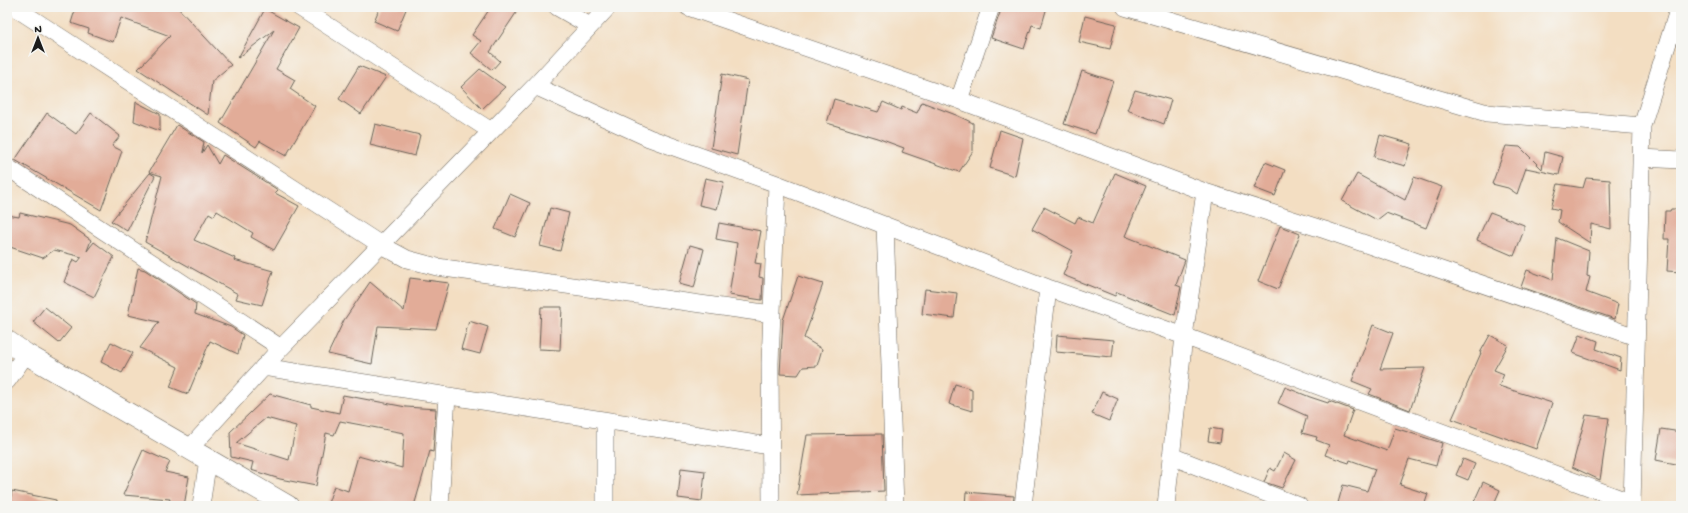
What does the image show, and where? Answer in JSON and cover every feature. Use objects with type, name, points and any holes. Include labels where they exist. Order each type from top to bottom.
[{"type":"street","points":[[14,7],[381,245],[407,259],[437,267],[772,314]]},
{"type":"street","points":[[299,7],[490,131]]},
{"type":"street","points":[[557,7],[590,26]]},
{"type":"street","points":[[190,448],[281,348],[535,86],[608,7]]},
{"type":"street","points":[[688,7],[959,100],[1205,192],[1325,230],[1636,337]]},
{"type":"street","points":[[959,100],[992,7]]},
{"type":"street","points":[[1125,7],[1487,113],[1642,126]]},
{"type":"street","points":[[535,86],[649,138],[885,224],[1048,288],[1184,336],[1632,504],[1642,126],[1679,7]]},
{"type":"street","points":[[1641,158],[1681,160]]},
{"type":"street","points":[[7,167],[281,348]]},
{"type":"street","points":[[771,506],[770,446],[772,314],[777,184]]},
{"type":"street","points":[[1166,506],[1170,456],[1184,336],[1205,192]]},
{"type":"street","points":[[885,224],[895,506]]},
{"type":"street","points":[[1023,506],[1048,288]]},
{"type":"street","points":[[7,341],[26,354],[288,506]]},
{"type":"street","points":[[7,381],[26,354]]},
{"type":"street","points":[[263,367],[770,446]]},
{"type":"street","points":[[440,506],[448,396]]},
{"type":"street","points":[[604,421],[604,506]]},
{"type":"street","points":[[1170,456],[1299,506]]},
{"type":"street","points":[[201,506],[208,459]]},
{"type":"building","points":[[76,7],[177,7],[231,65],[212,81],[208,115],[138,69],[170,36],[121,18],[113,42],[88,33],[89,29],[71,23]]},
{"type":"building","points":[[380,7],[407,7],[397,31],[374,21]]},
{"type":"building","points":[[491,7],[520,7],[490,52],[500,61],[492,70],[471,53],[481,41],[472,35]]},
{"type":"building","points":[[1002,7],[1047,7],[1041,28],[1032,25],[1024,49],[991,38]]},
{"type":"building","points":[[265,9],[299,28],[276,69],[295,80],[290,89],[315,106],[286,156],[260,141],[256,147],[220,123],[274,30],[238,58]]},
{"type":"building","points":[[1085,16],[1116,24],[1110,49],[1079,42]]},
{"type":"building","points":[[359,66],[386,77],[361,114],[339,99]]},
{"type":"building","points":[[480,69],[505,87],[482,109],[461,87]]},
{"type":"building","points":[[1082,71],[1113,81],[1095,134],[1064,124]]},
{"type":"building","points":[[722,74],[748,80],[737,155],[711,148]]},
{"type":"building","points":[[1135,90],[1171,100],[1164,124],[1127,110]]},
{"type":"building","points":[[834,99],[878,112],[883,102],[901,110],[902,107],[917,113],[922,102],[973,123],[973,151],[959,172],[902,152],[904,148],[827,123]]},
{"type":"building","points":[[136,102],[160,114],[160,131],[134,121]]},
{"type":"building","points":[[47,113],[76,134],[91,113],[120,136],[112,146],[122,151],[101,210],[15,160]]},
{"type":"building","points":[[375,124],[420,135],[415,156],[370,145]]},
{"type":"building","points":[[177,125],[204,142],[202,153],[207,145],[218,164],[223,155],[278,190],[275,193],[299,206],[274,250],[251,237],[253,233],[217,211],[214,216],[209,213],[194,240],[235,258],[234,260],[273,271],[262,305],[236,299],[238,294],[145,242],[162,176],[149,172]]},
{"type":"building","points":[[1000,130],[1023,138],[1015,176],[990,168]]},
{"type":"building","points":[[1380,135],[1412,144],[1405,166],[1374,157]]},
{"type":"building","points":[[1506,146],[1520,147],[1542,169],[1545,152],[1563,157],[1559,175],[1526,168],[1517,194],[1508,188],[1492,184]]},
{"type":"building","points":[[1265,162],[1285,170],[1275,196],[1254,188]]},
{"type":"building","points":[[150,173],[155,176],[127,231],[111,221]]},
{"type":"building","points":[[1115,173],[1146,186],[1125,236],[1185,260],[1176,285],[1181,287],[1175,315],[1117,292],[1115,296],[1063,275],[1073,251],[1032,229],[1044,207],[1075,223],[1078,217],[1093,223]]},
{"type":"building","points":[[1357,174],[1405,200],[1414,177],[1442,187],[1426,228],[1386,213],[1377,220],[1342,201]]},
{"type":"building","points":[[705,178],[724,182],[717,209],[699,205]]},
{"type":"building","points":[[1586,178],[1610,180],[1611,229],[1591,224],[1590,243],[1558,222],[1560,210],[1551,208],[1558,184],[1583,188]]},
{"type":"building","points":[[510,194],[530,203],[515,237],[495,229]]},
{"type":"building","points":[[550,208],[569,213],[560,251],[540,246]]},
{"type":"building","points":[[1671,209],[1681,209],[1681,272],[1667,271],[1669,239],[1664,239],[1665,211],[1670,211]]},
{"type":"building","points":[[1490,212],[1524,225],[1524,230],[1514,256],[1477,240]]},
{"type":"building","points":[[20,213],[70,225],[91,240],[87,251],[94,242],[114,257],[94,297],[64,282],[73,259],[78,262],[82,257],[54,250],[43,258],[7,246],[7,215],[19,217]]},
{"type":"building","points":[[719,223],[761,231],[755,263],[761,264],[759,277],[763,278],[762,300],[729,295],[737,243],[716,239]]},
{"type":"building","points":[[1280,226],[1300,234],[1278,289],[1258,281]]},
{"type":"building","points":[[1557,238],[1589,251],[1587,276],[1590,277],[1586,292],[1618,304],[1615,319],[1521,287],[1527,270],[1553,280]]},
{"type":"building","points":[[690,245],[704,249],[694,288],[679,284]]},
{"type":"building","points":[[138,268],[145,270],[196,304],[195,314],[231,327],[243,335],[238,354],[210,341],[188,394],[170,387],[178,367],[140,348],[159,322],[128,315]]},
{"type":"building","points":[[798,276],[823,284],[804,338],[822,349],[817,366],[803,367],[798,375],[780,374],[783,320]]},
{"type":"building","points":[[410,278],[449,283],[436,329],[378,326],[372,364],[328,354],[344,320],[370,282],[404,311]]},
{"type":"building","points":[[925,289],[957,293],[954,318],[922,314]]},
{"type":"building","points":[[45,307],[71,328],[59,343],[33,322]]},
{"type":"building","points":[[541,307],[562,307],[560,350],[539,349]]},
{"type":"building","points":[[469,321],[488,327],[480,354],[461,349]]},
{"type":"building","points":[[1373,325],[1393,333],[1380,369],[1425,368],[1410,410],[1369,394],[1372,389],[1352,381]]},
{"type":"building","points":[[1580,334],[1598,341],[1596,349],[1621,358],[1620,370],[1573,353]]},
{"type":"building","points":[[1057,335],[1114,340],[1112,357],[1056,352]]},
{"type":"building","points":[[1490,335],[1508,345],[1494,370],[1504,374],[1499,386],[1552,403],[1536,449],[1452,419],[1480,353]]},
{"type":"building","points":[[111,342],[133,353],[122,373],[101,362]]},
{"type":"building","points":[[955,384],[972,389],[972,411],[949,404]]},
{"type":"building","points":[[1285,387],[1310,397],[1328,403],[1329,401],[1353,410],[1344,435],[1387,451],[1395,428],[1442,443],[1436,466],[1409,459],[1400,485],[1428,494],[1424,506],[1348,506],[1338,503],[1343,485],[1367,491],[1375,469],[1350,460],[1349,463],[1325,455],[1329,445],[1316,440],[1317,437],[1302,433],[1307,416],[1278,403]]},
{"type":"building","points":[[1102,392],[1118,399],[1109,421],[1092,414]]},
{"type":"building","points":[[270,394],[311,405],[311,407],[339,413],[343,395],[406,407],[436,409],[433,452],[430,451],[414,506],[327,506],[334,486],[348,491],[358,456],[402,468],[404,433],[340,421],[334,435],[326,433],[316,486],[280,479],[251,470],[253,462],[231,457],[230,432]],"holes":[[[266,418],[296,426],[289,460],[236,443]]]},
{"type":"building","points":[[1586,415],[1609,418],[1600,480],[1572,467]]},
{"type":"building","points":[[1210,428],[1222,430],[1220,443],[1208,441]]},
{"type":"building","points":[[1661,429],[1681,432],[1681,465],[1656,460]]},
{"type":"building","points":[[882,434],[884,491],[797,495],[807,435]]},
{"type":"building","points":[[143,450],[170,462],[165,472],[189,477],[184,506],[168,506],[170,499],[123,495]]},
{"type":"building","points":[[1284,453],[1296,460],[1282,488],[1264,482],[1270,468],[1275,471]]},
{"type":"building","points":[[1463,459],[1475,464],[1468,480],[1456,475]]},
{"type":"building","points":[[681,468],[705,471],[702,501],[678,498]]},
{"type":"building","points":[[1483,482],[1500,490],[1493,506],[1472,506]]},
{"type":"building","points":[[12,491],[56,500],[56,506],[9,506]]},
{"type":"building","points":[[966,492],[1014,496],[1013,506],[965,506]]}]
